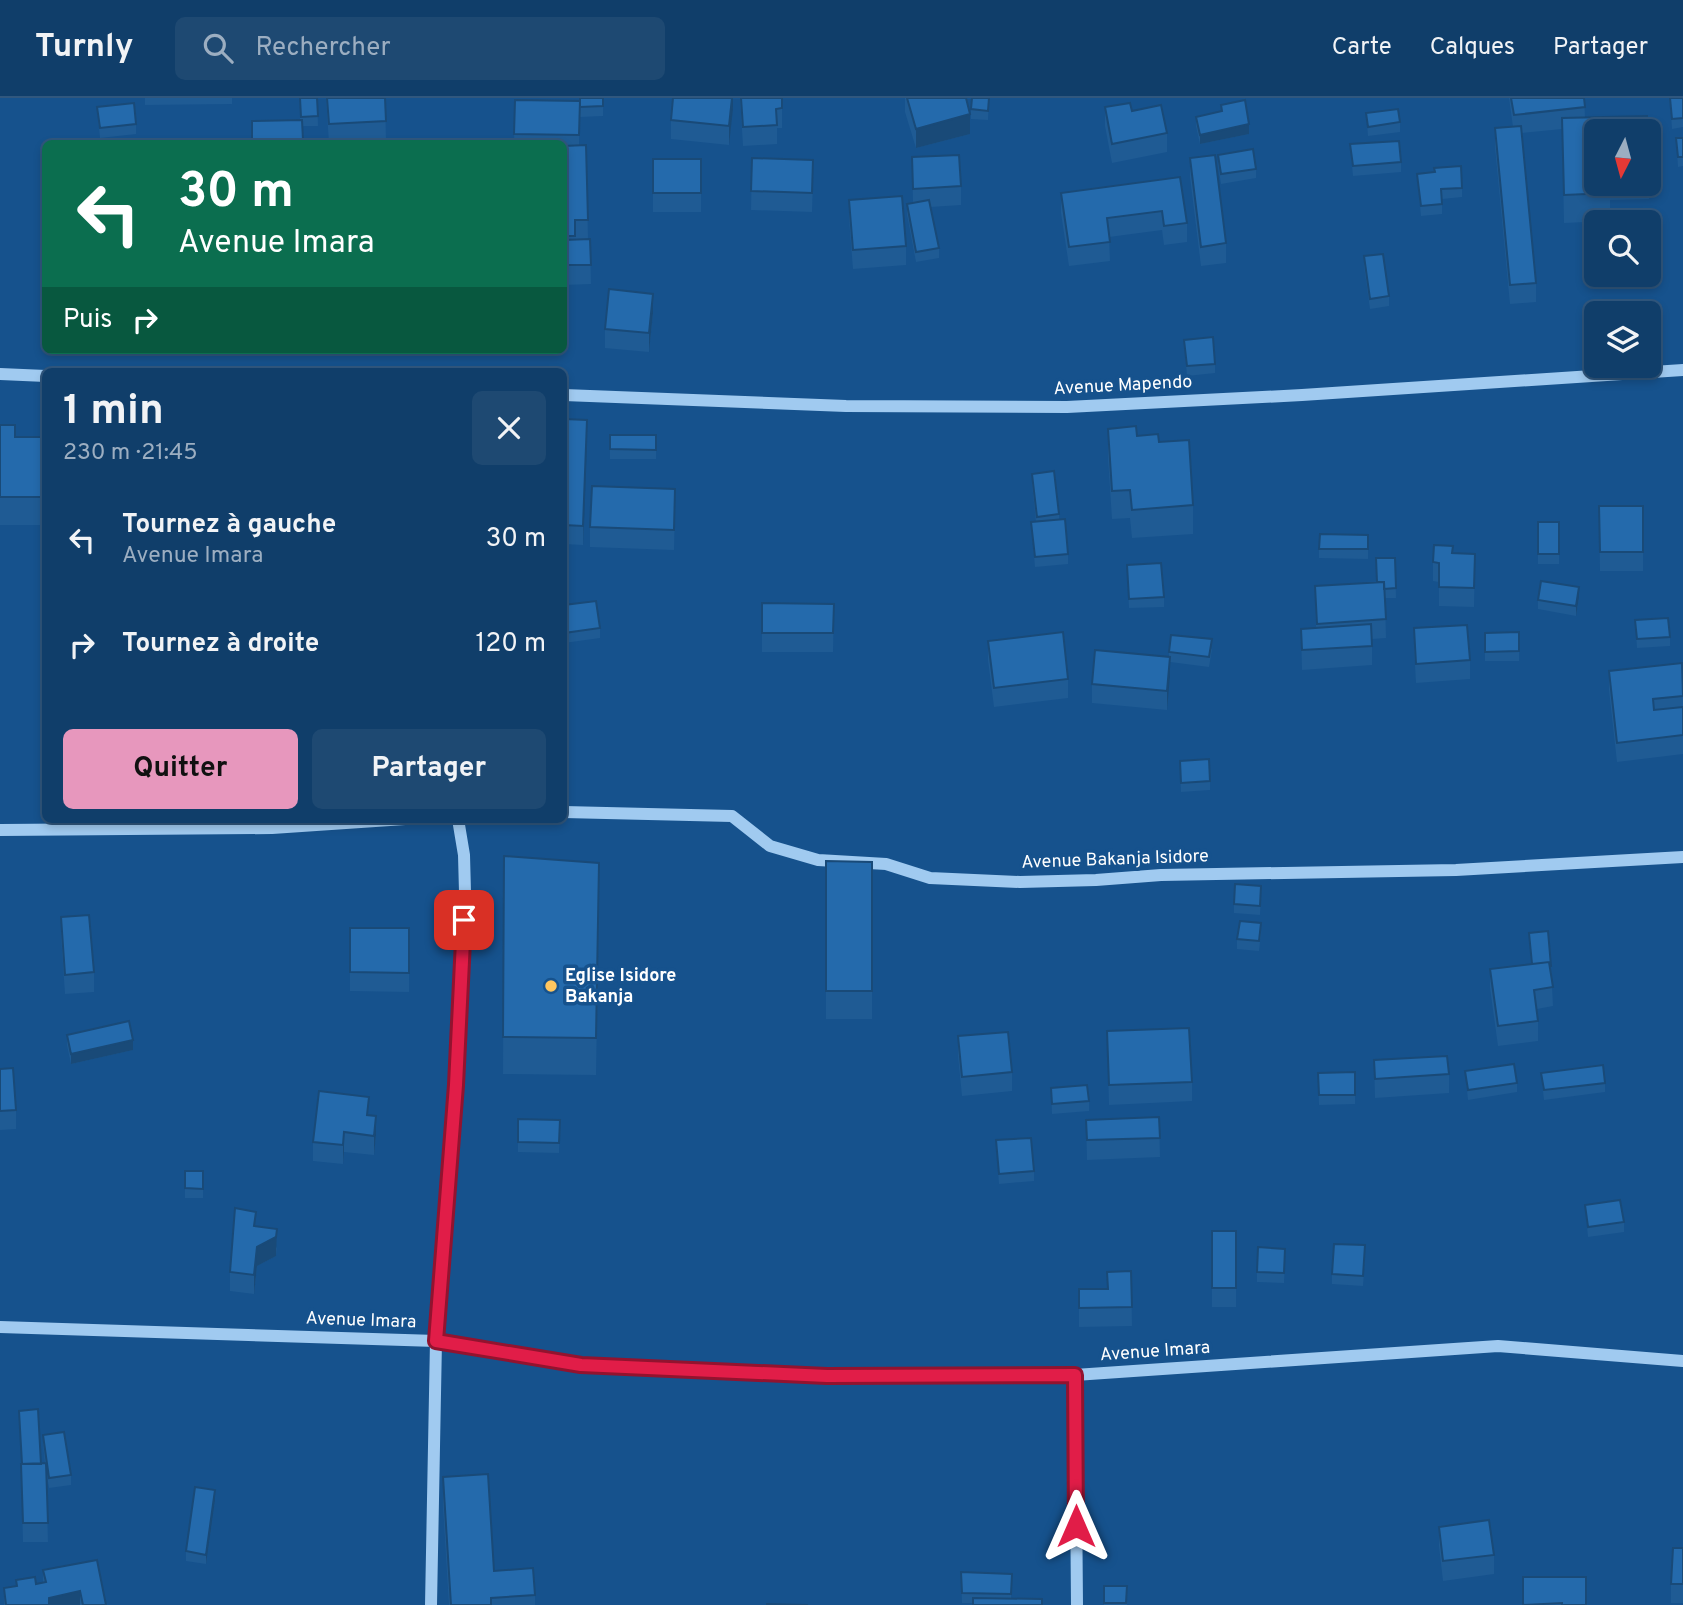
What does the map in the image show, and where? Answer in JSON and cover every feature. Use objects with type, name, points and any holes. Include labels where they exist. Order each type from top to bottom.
[{"type":"street","name":"Avenue Mapendo","points":[[567,395],[846,406],[1067,407],[1302,395],[1683,370]]},
{"type":"street","points":[[0,374],[42,376]]},
{"type":"street","name":"Avenue Bakanja Isidore","points":[[567,812],[732,816],[771,846],[818,860],[886,864],[930,878],[1020,882],[1174,874],[1456,870],[1683,857]]},
{"type":"street","points":[[0,830],[272,828],[346,823]]},
{"type":"street","points":[[430,1605],[436,1341],[456,1085],[465,892],[464,855],[459,823]]},
{"type":"street","name":"Avenue Imara","points":[[0,1328],[436,1341],[581,1365],[827,1376],[1075,1375],[1498,1346],[1683,1361]]},
{"type":"street","points":[[1075,1375],[1077,1605]]},
{"type":"building","points":[[300,98],[317,98],[318,116],[301,117]]},
{"type":"building","points":[[327,98],[385,98],[386,121],[329,124]]},
{"type":"building","points":[[580,98],[603,98],[603,106],[580,107]]},
{"type":"building","points":[[673,98],[732,98],[729,126],[671,120]]},
{"type":"building","points":[[741,98],[782,98],[782,108],[776,109],[777,125],[743,127]]},
{"type":"building","points":[[907,98],[966,98],[970,114],[916,129]]},
{"type":"building","points":[[972,98],[989,98],[988,111],[971,109]]},
{"type":"building","points":[[1511,98],[1584,98],[1585,107],[1514,115]]},
{"type":"building","points":[[1670,98],[1683,98],[1683,118],[1672,119]]},
{"type":"building","points":[[515,100],[580,101],[579,135],[514,134]]},
{"type":"building","points":[[1245,100],[1249,124],[1200,135],[1196,117],[1222,111],[1221,105]]},
{"type":"building","points":[[134,103],[136,124],[100,128],[97,107]]},
{"type":"building","points":[[1130,103],[1132,111],[1161,105],[1167,133],[1112,144],[1105,107]]},
{"type":"building","points":[[1398,109],[1400,122],[1368,127],[1366,113]]},
{"type":"building","points":[[1647,116],[1647,119],[1584,119],[1584,194],[1564,195],[1562,118]]},
{"type":"building","points":[[302,120],[303,140],[252,140],[252,121]]},
{"type":"building","points":[[1521,126],[1536,283],[1510,285],[1495,128]]},
{"type":"building","points":[[1676,138],[1683,138],[1683,157],[1678,157]]},
{"type":"building","points":[[1399,141],[1401,162],[1353,166],[1350,144]]},
{"type":"building","points":[[586,145],[588,220],[575,220],[575,236],[567,236],[567,146]]},
{"type":"building","points":[[1253,149],[1256,169],[1221,174],[1218,155]]},
{"type":"building","points":[[959,155],[961,186],[913,189],[912,157]]},
{"type":"building","points":[[1215,155],[1226,243],[1201,247],[1190,158]]},
{"type":"building","points":[[752,158],[813,160],[812,193],[751,191]]},
{"type":"building","points":[[653,159],[701,159],[701,193],[653,193]]},
{"type":"building","points":[[1461,166],[1462,188],[1441,189],[1442,204],[1421,206],[1417,174],[1435,172],[1434,168]]},
{"type":"building","points":[[1180,177],[1187,223],[1164,226],[1162,211],[1107,218],[1110,242],[1069,247],[1061,193]]},
{"type":"building","points":[[902,196],[906,246],[853,250],[849,200]]},
{"type":"building","points":[[929,200],[939,248],[916,252],[907,204]]},
{"type":"building","points":[[590,239],[591,265],[567,265],[567,240]]},
{"type":"building","points":[[1383,254],[1389,296],[1370,299],[1364,256]]},
{"type":"building","points":[[609,289],[653,294],[649,333],[605,329]]},
{"type":"building","points":[[1213,337],[1215,364],[1187,366],[1184,340]]},
{"type":"building","points":[[567,419],[587,420],[583,526],[567,525]]},
{"type":"building","points":[[0,425],[15,425],[15,437],[42,437],[42,497],[0,497]]},
{"type":"building","points":[[1136,426],[1137,436],[1158,434],[1159,442],[1189,440],[1193,505],[1132,510],[1130,490],[1112,491],[1108,429]]},
{"type":"building","points":[[610,435],[656,435],[656,450],[610,449]]},
{"type":"building","points":[[1054,471],[1059,514],[1037,517],[1032,474]]},
{"type":"building","points":[[592,486],[675,489],[674,530],[590,527]]},
{"type":"building","points":[[1599,506],[1643,506],[1643,552],[1600,552]]},
{"type":"building","points":[[1065,519],[1068,554],[1035,557],[1031,522]]},
{"type":"building","points":[[1538,522],[1559,522],[1559,554],[1538,554]]},
{"type":"building","points":[[1320,534],[1368,535],[1368,549],[1319,549]]},
{"type":"building","points":[[1434,545],[1453,546],[1452,553],[1475,554],[1474,588],[1439,587],[1439,563],[1433,562]]},
{"type":"building","points":[[1376,558],[1395,558],[1396,588],[1384,589],[1384,582],[1377,582]]},
{"type":"building","points":[[1161,563],[1164,597],[1129,599],[1127,565]]},
{"type":"building","points":[[1541,581],[1579,587],[1576,606],[1538,600]]},
{"type":"building","points":[[1384,582],[1386,619],[1317,624],[1315,586]]},
{"type":"building","points":[[596,601],[600,628],[567,633],[567,605]]},
{"type":"building","points":[[762,603],[834,604],[833,633],[762,633]]},
{"type":"building","points":[[1668,618],[1670,637],[1637,639],[1635,620]]},
{"type":"building","points":[[1371,624],[1372,646],[1302,650],[1301,629]]},
{"type":"building","points":[[1467,625],[1470,660],[1416,664],[1414,628]]},
{"type":"building","points":[[1063,632],[1068,679],[994,688],[988,641]]},
{"type":"building","points":[[1519,632],[1519,651],[1485,652],[1485,633]]},
{"type":"building","points":[[1171,635],[1212,639],[1209,657],[1169,652]]},
{"type":"building","points":[[1095,650],[1170,657],[1167,691],[1092,684]]},
{"type":"building","points":[[1682,663],[1683,696],[1653,699],[1654,710],[1683,707],[1683,735],[1617,743],[1609,671]]},
{"type":"building","points":[[1209,759],[1210,781],[1181,783],[1180,761]]},
{"type":"building","name":"Eglise Isidore Bakanja","points":[[504,856],[599,863],[596,1038],[503,1037]]},
{"type":"building","points":[[826,861],[872,862],[872,991],[826,991]]},
{"type":"building","points":[[1235,884],[1261,886],[1260,906],[1234,904]]},
{"type":"building","points":[[89,915],[94,972],[65,975],[61,917]]},
{"type":"building","points":[[1240,921],[1261,923],[1259,941],[1237,939]]},
{"type":"building","points":[[350,928],[409,928],[409,973],[350,972]]},
{"type":"building","points":[[1548,931],[1551,966],[1549,962],[1532,964],[1529,933]]},
{"type":"building","points":[[1549,962],[1553,987],[1534,990],[1538,1021],[1498,1026],[1490,969]]},
{"type":"building","points":[[129,1021],[133,1040],[71,1054],[67,1035]]},
{"type":"building","points":[[1189,1028],[1192,1082],[1109,1085],[1107,1031]]},
{"type":"building","points":[[1008,1032],[1012,1072],[962,1077],[958,1036]]},
{"type":"building","points":[[1447,1056],[1449,1074],[1375,1079],[1374,1060]]},
{"type":"building","points":[[1514,1064],[1517,1083],[1468,1090],[1465,1071]]},
{"type":"building","points":[[1603,1065],[1605,1083],[1544,1090],[1541,1073]]},
{"type":"building","points":[[13,1068],[16,1110],[0,1111],[0,1069]]},
{"type":"building","points":[[1355,1072],[1355,1095],[1319,1095],[1318,1073]]},
{"type":"building","points":[[1087,1085],[1089,1101],[1052,1104],[1051,1088]]},
{"type":"building","points":[[319,1091],[369,1097],[367,1115],[376,1116],[374,1136],[344,1132],[343,1145],[313,1142]]},
{"type":"building","points":[[1159,1117],[1160,1138],[1087,1140],[1086,1120]]},
{"type":"building","points":[[518,1119],[560,1120],[559,1143],[518,1142]]},
{"type":"building","points":[[1031,1138],[1034,1171],[999,1174],[996,1140]]},
{"type":"building","points":[[185,1171],[203,1171],[203,1189],[185,1188]]},
{"type":"building","points":[[1620,1200],[1624,1222],[1588,1227],[1585,1205]]},
{"type":"building","points":[[235,1208],[256,1212],[254,1226],[277,1229],[276,1237],[257,1247],[254,1275],[230,1272]]},
{"type":"building","points":[[1212,1231],[1236,1231],[1236,1288],[1212,1288]]},
{"type":"building","points":[[1334,1244],[1365,1245],[1363,1276],[1332,1274]]},
{"type":"building","points":[[1258,1247],[1285,1249],[1284,1273],[1257,1272]]},
{"type":"building","points":[[1131,1271],[1132,1307],[1079,1308],[1079,1289],[1108,1289],[1107,1272]]},
{"type":"building","points":[[38,1409],[41,1464],[22,1464],[19,1411]]},
{"type":"building","points":[[64,1432],[71,1475],[49,1478],[43,1435]]},
{"type":"building","points":[[46,1463],[48,1523],[23,1523],[21,1464]]},
{"type":"building","points":[[488,1474],[494,1571],[533,1568],[535,1595],[491,1598],[491,1605],[451,1605],[443,1477]]},
{"type":"building","points":[[195,1487],[215,1490],[206,1555],[186,1551]]},
{"type":"building","points":[[1489,1520],[1494,1555],[1443,1561],[1439,1527]]},
{"type":"building","points":[[1673,1548],[1683,1548],[1683,1584],[1671,1584]]},
{"type":"building","points":[[97,1560],[106,1605],[83,1605],[80,1591],[49,1598],[49,1605],[6,1605],[4,1588],[17,1586],[16,1580],[35,1577],[36,1584],[46,1582],[43,1570]]},
{"type":"building","points":[[961,1572],[1012,1574],[1011,1594],[962,1593]]},
{"type":"building","points":[[1523,1577],[1586,1577],[1586,1605],[1523,1605]]},
{"type":"building","points":[[1104,1586],[1127,1586],[1126,1603],[1104,1603]]},
{"type":"building","points":[[973,1598],[1042,1599],[1042,1605],[973,1605]]},
{"type":"place","name":"Eglise Isidore Bakanja","points":[[551,986]]},
{"type":"route","points":[[464,920],[456,1085],[436,1341],[581,1365],[827,1376],[1075,1375],[1076,1526]]}]
